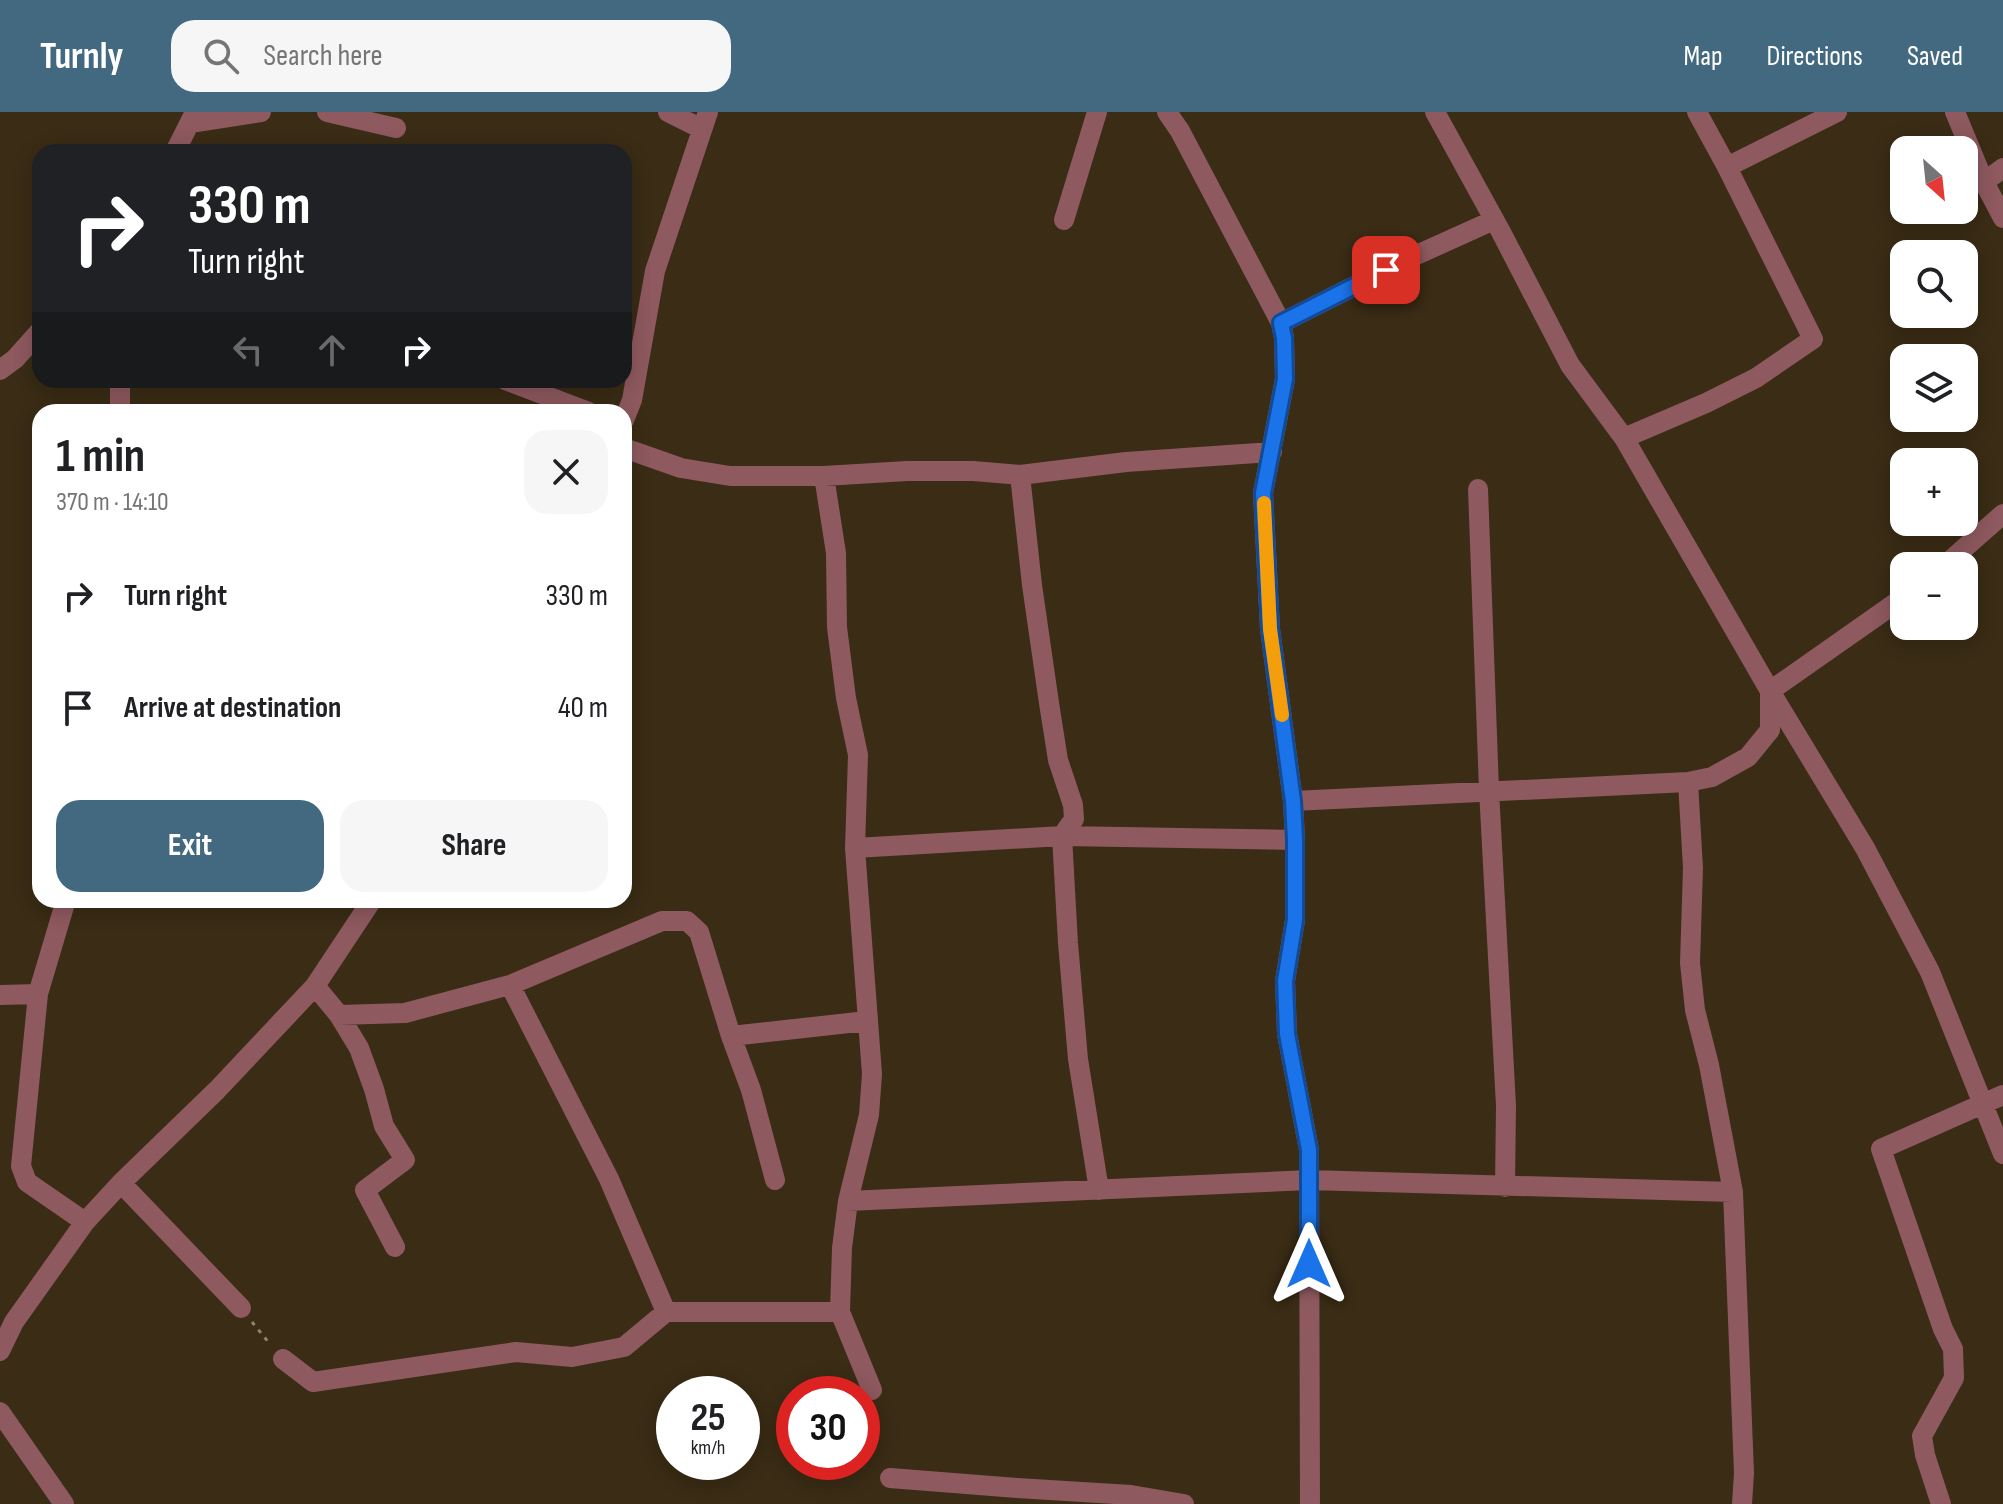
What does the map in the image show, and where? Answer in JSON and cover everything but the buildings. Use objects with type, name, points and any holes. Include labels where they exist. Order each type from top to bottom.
[{"type":"street","points":[[179,144],[192,118],[261,112]]},
{"type":"street","points":[[327,112],[396,128]]},
{"type":"street","points":[[630,404],[655,271],[705,120],[668,112]]},
{"type":"street","points":[[1064,220],[1097,112]]},
{"type":"street","points":[[1167,112],[1180,131],[1281,323],[1284,338],[1285,379],[1263,493],[1270,629],[1293,801],[1295,840],[1295,920],[1285,981],[1287,1034],[1309,1150],[1310,1504]]},
{"type":"street","points":[[1435,112],[1570,365],[1624,438],[1865,848],[1930,972],[2003,1154]]},
{"type":"street","points":[[1624,438],[1743,384],[1813,339],[1697,112]]},
{"type":"street","points":[[1727,167],[1837,112]]},
{"type":"street","points":[[1955,112],[1984,182],[2003,218]]},
{"type":"street","points":[[1984,182],[2003,168]]},
{"type":"street","points":[[1281,323],[1494,220]]},
{"type":"street","points":[[0,370],[32,340]]},
{"type":"street","points":[[526,388],[568,404]]},
{"type":"street","points":[[632,451],[681,468],[730,476],[824,476],[907,471],[1020,475],[1126,462],[1272,452]]},
{"type":"street","points":[[1020,475],[1058,760],[1073,805],[1074,819],[1062,836],[1068,943],[1078,1059],[1099,1190]]},
{"type":"street","points":[[824,476],[836,553],[837,627],[846,698],[858,755],[855,848],[872,1074],[869,1115],[848,1201],[842,1248],[840,1312],[866,1376]]},
{"type":"street","points":[[1478,489],[1489,790],[1506,1106],[1505,1187]]},
{"type":"street","points":[[1960,552],[2003,514]]},
{"type":"street","points":[[1770,691],[1890,607]]},
{"type":"street","points":[[1293,801],[1688,782],[1712,777],[1748,757],[1770,730],[1770,691]]},
{"type":"street","points":[[1688,782],[1693,868],[1690,963],[1695,1010],[1709,1065],[1733,1192],[1744,1473],[1742,1504]]},
{"type":"street","points":[[855,848],[1062,836],[1295,840]]},
{"type":"street","points":[[64,908],[38,994],[21,1166],[27,1182],[85,1222]]},
{"type":"street","points":[[0,1351],[14,1322],[85,1222],[217,1090],[315,986],[367,908]]},
{"type":"street","points":[[339,1015],[405,1013],[510,985],[662,921],[687,921],[699,932],[751,1090],[775,1180]]},
{"type":"street","points":[[510,985],[609,1179],[666,1312]]},
{"type":"street","points":[[315,986],[339,1015],[359,1048],[384,1126],[405,1160],[365,1190],[395,1247]]},
{"type":"street","points":[[0,995],[38,994]]},
{"type":"street","points":[[731,1036],[867,1021]]},
{"type":"street","points":[[1941,1504],[1922,1436],[1954,1378],[1953,1349],[1943,1329],[1881,1149],[2003,1095]]},
{"type":"street","points":[[848,1201],[1309,1180],[1733,1192]]},
{"type":"street","points":[[121,1183],[241,1308]]},
{"type":"street","points":[[283,1359],[313,1382],[516,1352],[572,1357],[624,1347],[666,1312],[840,1312]]},
{"type":"street","points":[[0,1412],[64,1504]]},
{"type":"street","points":[[890,1478],[1131,1495],[1184,1504]]},
{"type":"path","points":[[241,1308],[283,1359]]},
{"type":"slow traffic","points":[[1264,503],[1270,629],[1282,715]]},
{"type":"route","points":[[1309,1264],[1309,1150],[1287,1034],[1285,981],[1295,920],[1293,801],[1270,629],[1263,493],[1285,379],[1281,323],[1386,270]]}]
